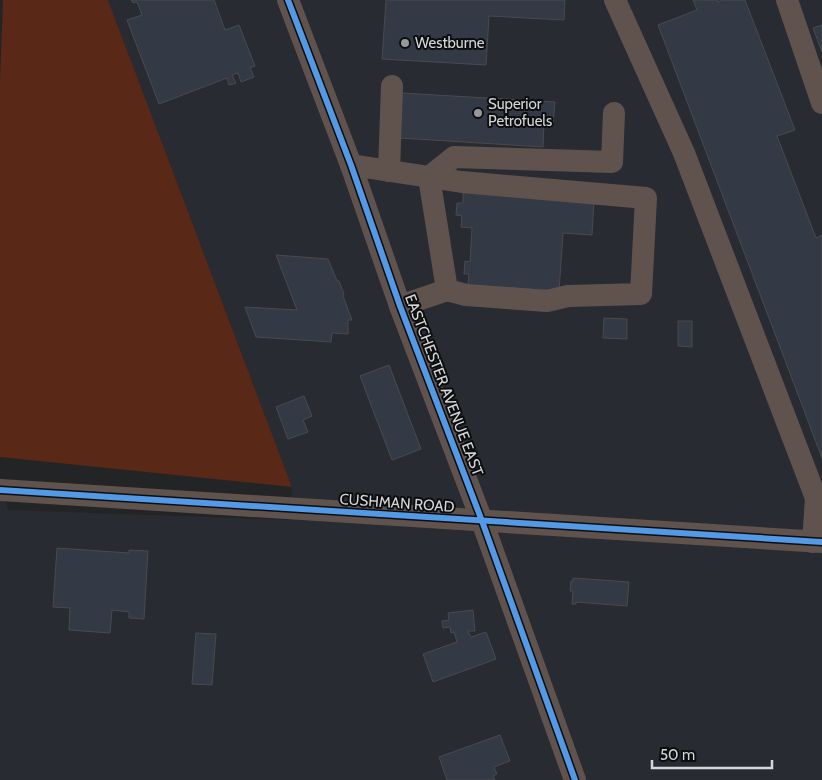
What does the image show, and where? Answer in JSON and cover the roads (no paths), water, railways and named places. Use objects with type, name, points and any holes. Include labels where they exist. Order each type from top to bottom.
[{"type":"street","name":"EASTCHESTER AVENUE EAST","points":[[288,0],[351,166],[400,306],[482,521],[575,780]]},
{"type":"street","points":[[615,0],[684,153],[816,498],[818,542]]},
{"type":"street","points":[[787,0],[822,103]]},
{"type":"street","points":[[389,171],[392,86]]},
{"type":"street","points":[[429,177],[454,158],[612,162],[614,113]]},
{"type":"street","points":[[351,166],[462,182],[646,198],[641,294],[568,296],[547,300],[466,295],[448,290],[400,306]]},
{"type":"street","points":[[429,177],[448,290]]},
{"type":"street","name":"CUSHMAN ROAD","points":[[0,490],[818,542]]},
{"type":"place","name":"Westburne","points":[[405,43]]},
{"type":"place","name":"Superior Petrofuels","points":[[478,113]]}]
